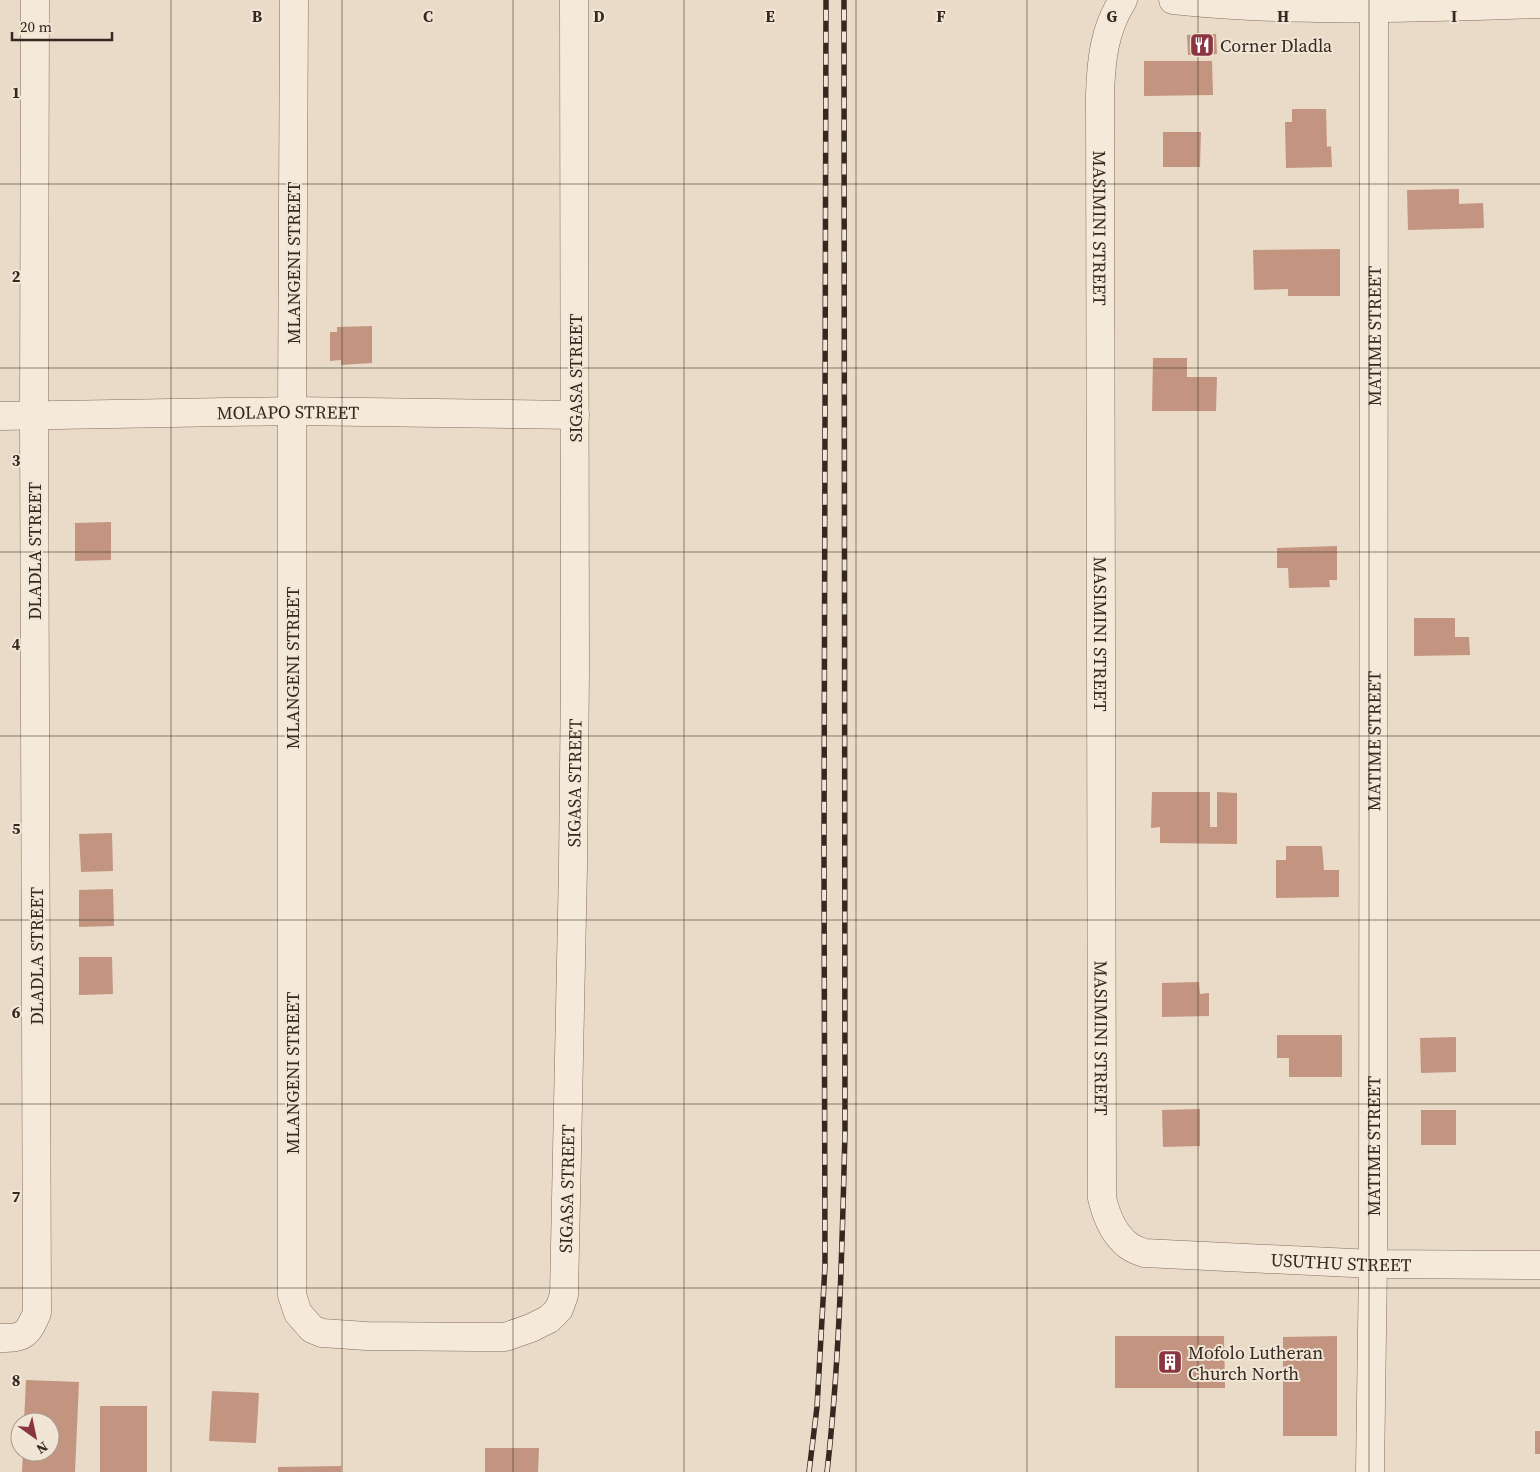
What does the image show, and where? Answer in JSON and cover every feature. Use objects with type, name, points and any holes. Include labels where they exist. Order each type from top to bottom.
[{"type":"street","name":"DLADLA STREET","points":[[0,1338],[20,1337],[30,1330],[37,1312],[34,415],[35,0]]},
{"type":"street","name":"MLANGENI STREET","points":[[294,0],[292,1295],[298,1314],[312,1329]]},
{"type":"street","name":"SIGASA STREET","points":[[312,1329],[334,1335],[505,1337],[549,1319],[559,1309],[564,1295],[575,675],[574,0]]},
{"type":"street","name":"MASIMINI STREET","points":[[1123,0],[1115,12],[1103,48],[1100,95],[1102,1198],[1112,1225],[1129,1246],[1144,1253]]},
{"type":"street","points":[[1174,0],[1213,4],[1257,3],[1374,9],[1540,4]]},
{"type":"street","name":"MATIME STREET","points":[[1370,1472],[1373,1264],[1374,9]]},
{"type":"street","name":"MOLAPO STREET","points":[[0,416],[292,411],[575,414]]},
{"type":"street","name":"USUTHU STREET","points":[[1144,1253],[1373,1264],[1540,1265]]},
{"type":"building","name":"Corner Dladla","points":[[1216,34],[1217,54],[1188,55],[1187,35]]},
{"type":"building","points":[[1144,61],[1212,61],[1213,95],[1144,96]]},
{"type":"building","points":[[1292,109],[1326,109],[1327,147],[1331,146],[1332,167],[1286,168],[1285,122],[1292,122]]},
{"type":"building","points":[[1163,132],[1201,132],[1200,167],[1163,167]]},
{"type":"building","points":[[1459,189],[1459,204],[1483,203],[1484,228],[1408,230],[1407,190]]},
{"type":"building","points":[[1340,249],[1340,296],[1288,296],[1288,289],[1254,290],[1253,250]]},
{"type":"building","points":[[372,326],[372,363],[341,365],[341,360],[330,361],[330,332],[337,332],[337,327]]},
{"type":"building","points":[[1153,358],[1187,358],[1187,377],[1217,377],[1216,411],[1152,411]]},
{"type":"building","points":[[111,522],[111,560],[75,561],[75,523]]},
{"type":"building","points":[[1337,546],[1337,580],[1329,580],[1330,587],[1289,588],[1288,568],[1277,568],[1277,548]]},
{"type":"building","points":[[1414,618],[1455,618],[1455,637],[1469,637],[1470,655],[1414,656]]},
{"type":"building","points":[[1152,792],[1210,792],[1210,827],[1217,827],[1217,792],[1237,793],[1237,844],[1160,843],[1160,827],[1151,828]]},
{"type":"building","points":[[112,833],[113,871],[81,872],[79,834]]},
{"type":"building","points":[[1286,846],[1322,846],[1324,870],[1339,870],[1339,897],[1276,898],[1276,860],[1286,860]]},
{"type":"building","points":[[113,889],[114,926],[79,927],[79,890]]},
{"type":"building","points":[[79,957],[112,957],[113,994],[79,995]]},
{"type":"building","points":[[1199,982],[1200,994],[1209,993],[1209,1016],[1162,1017],[1162,983]]},
{"type":"building","points":[[1277,1035],[1342,1035],[1342,1077],[1289,1077],[1289,1058],[1277,1058]]},
{"type":"building","points":[[1456,1037],[1456,1072],[1421,1073],[1420,1038]]},
{"type":"building","points":[[1200,1109],[1200,1146],[1163,1147],[1162,1110]]},
{"type":"building","points":[[1421,1110],[1456,1110],[1456,1145],[1421,1145]]},
{"type":"building","name":"Mofolo Lutheran Church North","points":[[1115,1336],[1224,1336],[1225,1388],[1115,1388]]},
{"type":"building","name":"Mofolo Lutheran Church North","points":[[1337,1336],[1337,1436],[1283,1436],[1283,1337]]},
{"type":"building","points":[[26,1380],[79,1382],[75,1472],[22,1472],[22,1462],[60,1462],[60,1412],[24,1412]]},
{"type":"building","points":[[212,1391],[259,1393],[256,1443],[209,1441]]},
{"type":"building","points":[[100,1406],[147,1406],[147,1472],[100,1472]]},
{"type":"building","points":[[1535,1431],[1540,1431],[1540,1454],[1535,1454]]},
{"type":"building","points":[[485,1448],[539,1448],[538,1472],[485,1472]]},
{"type":"building","points":[[341,1466],[341,1472],[278,1472],[278,1467]]},
{"type":"railway","points":[[809,1472],[817,1407],[825,1266],[826,0]]},
{"type":"railway","points":[[827,1472],[838,1345],[845,1133],[844,0]]},
{"type":"place","name":"Corner Dladla","points":[[1202,45]]},
{"type":"place","name":"Mofolo Lutheran Church North","points":[[1170,1362]]}]
